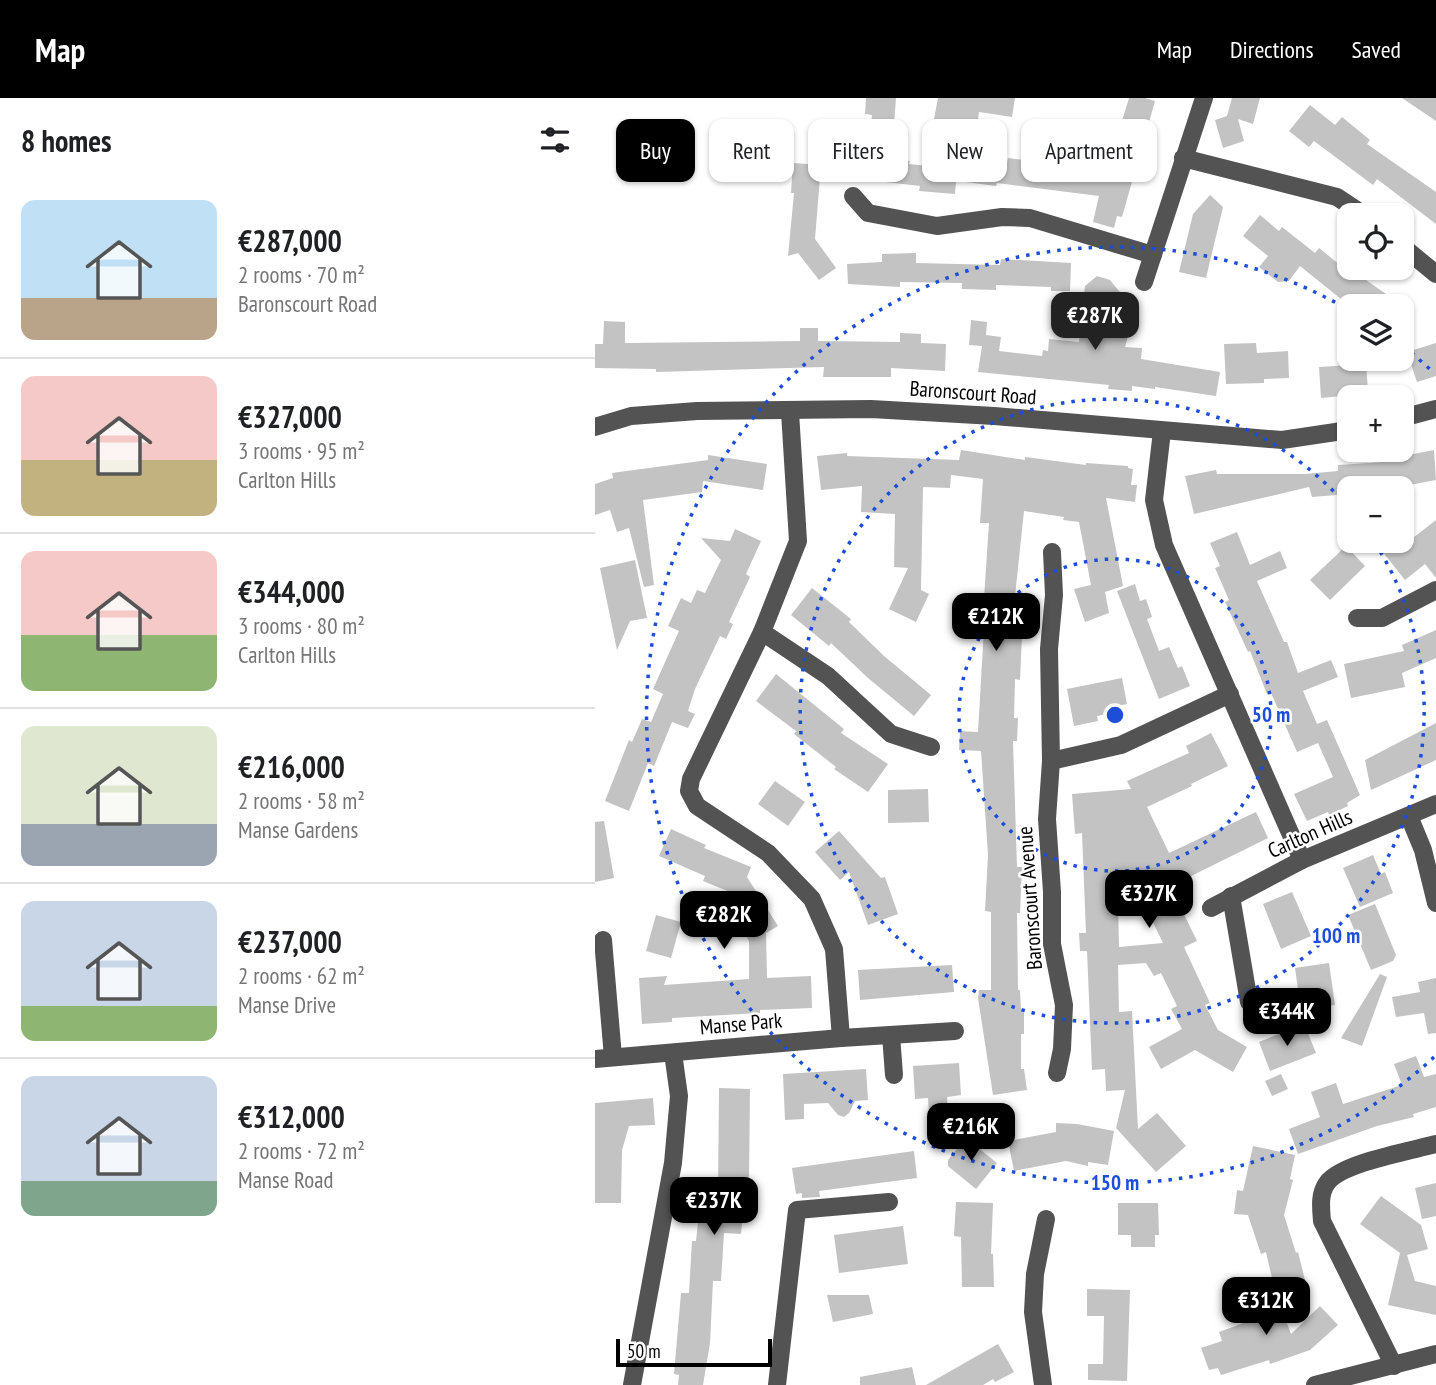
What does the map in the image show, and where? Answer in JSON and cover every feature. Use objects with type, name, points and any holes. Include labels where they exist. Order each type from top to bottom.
[{"type":"street","points":[[1144,282],[1204,98]]},
{"type":"street","points":[[1183,158],[1337,197],[1346,203]]},
{"type":"street","points":[[853,196],[868,213],[937,226],[1002,217],[1030,218],[1153,255]]},
{"type":"street","points":[[1414,256],[1436,274]]},
{"type":"street","points":[[1414,415],[1436,409]]},
{"type":"street","name":"Baronscourt Road","points":[[595,427],[631,416],[697,411],[884,410],[994,416],[1282,440],[1337,432]]},
{"type":"street","points":[[790,411],[798,541],[762,632],[691,779],[689,791],[697,806],[768,853],[812,899],[834,949],[841,1038]]},
{"type":"street","points":[[1162,431],[1154,500],[1164,545],[1302,860]]},
{"type":"street","name":"Baronscourt Avenue","points":[[1052,552],[1055,595],[1049,649],[1051,761],[1047,819],[1052,944],[1064,1005],[1062,1049],[1057,1073]]},
{"type":"street","points":[[1357,618],[1382,618],[1436,590]]},
{"type":"street","points":[[762,632],[828,676],[891,734],[931,747]]},
{"type":"street","points":[[1051,761],[1121,745],[1230,694]]},
{"type":"street","name":"Carlton Hills","points":[[1211,908],[1302,860],[1436,804]]},
{"type":"street","points":[[1409,817],[1423,850],[1436,903]]},
{"type":"street","points":[[1231,896],[1249,1002]]},
{"type":"street","points":[[603,940],[604,1058]]},
{"type":"street","name":"Manse Park","points":[[604,1058],[955,1031]]},
{"type":"street","points":[[891,1035],[894,1075]]},
{"type":"street","points":[[632,1385],[673,1163],[679,1096],[673,1053]]},
{"type":"street","points":[[1394,1366],[1322,1221],[1320,1202],[1326,1184],[1341,1170],[1436,1144]]},
{"type":"street","points":[[777,1385],[797,1210],[889,1202]]},
{"type":"street","points":[[1043,1385],[1033,1312],[1035,1274],[1046,1219]]},
{"type":"street","points":[[1315,1385],[1436,1354]]},
{"type":"building","points":[[866,98],[896,98],[894,119],[872,119],[872,115],[865,114]]},
{"type":"building","points":[[938,98],[1015,98],[1012,117],[979,112],[978,119],[934,119]]},
{"type":"building","points":[[1129,98],[1155,101],[1150,119],[1123,119]]},
{"type":"building","points":[[1232,98],[1260,98],[1253,124],[1238,119],[1244,141],[1223,148],[1215,120],[1227,116]]},
{"type":"building","points":[[1402,98],[1436,98],[1436,121]]},
{"type":"building","points":[[1310,105],[1335,125],[1342,117],[1370,140],[1367,144],[1436,192],[1436,224],[1414,207],[1414,203],[1408,203],[1377,179],[1373,185],[1314,141],[1309,147],[1289,131]]},
{"type":"building","points":[[1008,158],[1021,160],[1021,182],[1132,182],[1122,217],[1117,216],[1114,228],[1093,222],[1099,196],[997,183],[996,186],[966,182],[1007,182]]},
{"type":"building","points":[[908,161],[909,164],[922,165],[922,182],[956,182],[955,194],[919,191],[920,186],[886,182],[908,182]]},
{"type":"building","points":[[794,163],[808,164],[808,182],[820,182],[815,239],[836,268],[819,280],[798,253],[788,256],[794,193],[791,193]]},
{"type":"building","points":[[1210,195],[1223,207],[1206,278],[1179,272],[1193,214]]},
{"type":"building","points":[[1260,215],[1279,231],[1282,227],[1315,253],[1319,248],[1337,263],[1337,280],[1366,280],[1386,294],[1337,296],[1300,266],[1289,281],[1278,282],[1259,267],[1268,256],[1243,236]]},
{"type":"building","points":[[916,253],[916,263],[1000,265],[1001,259],[1071,263],[1070,291],[1051,291],[1051,287],[996,285],[996,290],[962,289],[962,283],[900,282],[900,287],[848,284],[847,264],[882,262],[882,254]]},
{"type":"building","points":[[1097,276],[1110,280],[1127,301],[1137,304],[1125,347],[1142,348],[1141,359],[1220,372],[1216,396],[1155,387],[1132,386],[1132,391],[1108,389],[1109,385],[978,372],[982,346],[969,345],[971,320],[987,322],[986,335],[1001,337],[999,351],[1042,356],[1043,350],[1048,351],[1049,339],[1079,342],[1085,286]]},
{"type":"building","points":[[604,321],[625,322],[625,343],[800,341],[800,328],[818,328],[818,341],[900,342],[900,333],[921,334],[921,343],[946,344],[945,371],[891,368],[891,377],[823,377],[824,367],[656,372],[656,369],[595,368],[595,344],[603,344]]},
{"type":"building","points":[[1256,343],[1257,353],[1288,351],[1289,378],[1264,379],[1264,383],[1226,384],[1224,344]]},
{"type":"building","points":[[1436,343],[1436,376],[1417,382],[1413,371],[1414,350]]},
{"type":"building","points":[[1337,366],[1337,371],[1367,371],[1368,385],[1337,385],[1337,397],[1321,398],[1319,367]]},
{"type":"building","points":[[961,450],[1025,460],[1025,457],[1086,465],[1128,466],[1133,469],[1131,485],[1137,485],[1135,502],[1106,498],[1123,586],[1105,592],[1109,613],[1085,622],[1074,589],[1091,585],[1079,522],[1024,511],[1011,634],[1022,635],[1020,680],[1015,679],[1014,718],[1018,718],[1017,741],[1013,741],[1017,867],[1022,867],[1020,913],[1017,913],[1018,990],[1021,1011],[1024,1011],[1021,1069],[1024,1069],[1027,1090],[993,1095],[978,998],[979,990],[991,990],[991,912],[985,911],[988,855],[981,751],[959,750],[960,731],[978,732],[989,523],[980,523],[983,479],[951,475],[950,488],[923,487],[921,590],[929,594],[916,622],[889,609],[908,568],[894,567],[895,514],[861,512],[862,486],[821,490],[817,456],[847,453],[847,456],[959,460]]},
{"type":"building","points":[[1434,450],[1436,480],[1414,484],[1414,476],[1337,476],[1337,495],[1312,497],[1309,487],[1194,514],[1185,476],[1216,470],[1217,474],[1305,474],[1338,471],[1338,465],[1414,462],[1414,454]]},
{"type":"building","points":[[708,455],[767,464],[763,490],[703,481],[702,492],[643,500],[654,585],[644,587],[629,528],[617,532],[610,510],[595,515],[595,484],[613,478],[612,473],[708,460]]},
{"type":"building","points":[[1436,520],[1436,578],[1425,564],[1405,580],[1384,553],[1414,553],[1414,537]]},
{"type":"building","points":[[735,529],[761,541],[746,574],[750,577],[729,622],[733,624],[726,639],[720,636],[695,689],[688,711],[695,714],[688,728],[672,722],[654,766],[648,763],[629,811],[605,801],[629,740],[632,742],[642,719],[651,722],[663,694],[653,689],[679,631],[668,626],[681,598],[691,603],[697,590],[705,593],[721,560],[701,538],[730,541]]},
{"type":"building","points":[[1237,532],[1250,565],[1280,551],[1287,568],[1257,581],[1284,642],[1287,642],[1298,673],[1331,660],[1338,677],[1303,691],[1317,724],[1327,720],[1360,795],[1347,803],[1348,806],[1329,815],[1328,812],[1307,821],[1294,794],[1333,777],[1318,743],[1297,752],[1225,602],[1229,600],[1215,568],[1220,566],[1210,543]]},
{"type":"building","points":[[1339,553],[1353,553],[1365,566],[1330,600],[1310,580]]},
{"type":"building","points":[[635,560],[647,618],[630,621],[617,650],[600,568]]},
{"type":"building","points":[[1135,584],[1140,601],[1146,599],[1152,617],[1147,619],[1159,651],[1169,647],[1178,668],[1182,666],[1190,686],[1159,699],[1117,591]]},
{"type":"building","points":[[812,588],[851,619],[849,622],[884,656],[931,695],[914,716],[831,643],[829,646],[791,615]]},
{"type":"building","points":[[1436,630],[1436,658],[1402,673],[1405,687],[1351,698],[1344,664],[1404,651],[1402,645]]},
{"type":"building","points":[[776,674],[844,729],[841,733],[888,764],[868,792],[834,769],[836,767],[794,734],[796,731],[756,701]]},
{"type":"building","points":[[1122,678],[1127,704],[1117,706],[1118,712],[1097,716],[1098,721],[1074,726],[1067,689]]},
{"type":"building","points":[[1436,723],[1436,760],[1371,790],[1365,760]]},
{"type":"building","points":[[1211,733],[1228,766],[1147,807],[1169,853],[1256,812],[1268,838],[1173,885],[1166,873],[1132,889],[1132,904],[1118,904],[1119,947],[1163,943],[1150,916],[1178,902],[1197,941],[1184,947],[1210,1003],[1205,1005],[1218,1030],[1247,1047],[1233,1072],[1195,1050],[1161,1069],[1149,1047],[1182,1029],[1171,1009],[1177,1006],[1161,973],[1154,976],[1146,963],[1118,965],[1119,1012],[1132,1011],[1138,1129],[1157,1113],[1186,1146],[1156,1172],[1116,1128],[1125,1090],[1106,1091],[1105,1069],[1092,1070],[1087,951],[1080,951],[1079,933],[1086,933],[1082,833],[1075,834],[1072,794],[1131,789],[1127,781],[1189,753],[1186,746]]},
{"type":"building","points":[[775,781],[805,802],[788,826],[758,804]]},
{"type":"building","points":[[928,789],[929,822],[888,823],[888,790]]},
{"type":"building","points":[[604,821],[614,878],[595,882],[595,822]]},
{"type":"building","points":[[671,829],[706,845],[704,848],[751,867],[747,877],[778,926],[766,933],[767,978],[811,976],[812,1008],[672,1018],[672,1022],[642,1024],[639,978],[667,976],[664,985],[749,979],[749,941],[732,913],[752,901],[703,881],[705,876],[659,856]]},
{"type":"building","points":[[839,831],[881,878],[885,877],[898,914],[868,925],[849,872],[840,880],[815,852]]},
{"type":"building","points":[[1373,855],[1381,874],[1385,872],[1393,893],[1360,907],[1343,868]]},
{"type":"building","points":[[1292,892],[1311,936],[1281,949],[1263,904]]},
{"type":"building","points":[[1375,904],[1396,955],[1393,961],[1371,970],[1348,915]]},
{"type":"building","points":[[656,915],[681,922],[671,958],[646,951]]},
{"type":"building","points":[[1329,963],[1335,1005],[1301,1010],[1295,968]]},
{"type":"building","points":[[952,965],[954,992],[860,1000],[858,970]]},
{"type":"building","points":[[1380,974],[1387,977],[1362,1046],[1341,1038]]},
{"type":"building","points":[[1436,978],[1436,1033],[1428,1034],[1424,1013],[1396,1017],[1392,997],[1420,992],[1418,982]]},
{"type":"building","points":[[1305,1026],[1316,1053],[1270,1071],[1259,1042]]},
{"type":"building","points":[[1416,1056],[1424,1077],[1436,1074],[1436,1107],[1413,1114],[1414,1117],[1377,1126],[1298,1154],[1289,1129],[1320,1117],[1311,1092],[1336,1083],[1343,1104],[1402,1085],[1394,1064]]},
{"type":"building","points":[[959,1063],[961,1095],[947,1097],[948,1113],[929,1114],[928,1098],[915,1099],[913,1066]]},
{"type":"building","points":[[866,1069],[868,1100],[855,1101],[844,1117],[838,1115],[828,1103],[804,1104],[804,1119],[785,1120],[783,1074]]},
{"type":"building","points":[[1281,1074],[1288,1089],[1272,1096],[1265,1081]]},
{"type":"building","points":[[719,1088],[750,1089],[749,1182],[746,1182],[741,1234],[724,1233],[721,1281],[713,1281],[710,1343],[703,1385],[678,1385],[679,1375],[674,1374],[681,1293],[689,1293],[692,1241],[696,1241],[699,1214],[714,1215],[718,1194]]},
{"type":"building","points":[[653,1098],[655,1125],[629,1126],[622,1150],[621,1203],[595,1203],[595,1103]]},
{"type":"building","points":[[1056,1123],[1114,1131],[1108,1165],[1088,1162],[1088,1166],[1066,1161],[1014,1171],[1008,1141],[1056,1132]]},
{"type":"building","points":[[966,1138],[997,1163],[976,1189],[948,1166],[948,1160]]},
{"type":"building","points":[[1253,1146],[1295,1155],[1290,1179],[1293,1180],[1284,1215],[1305,1280],[1274,1287],[1266,1252],[1261,1254],[1248,1215],[1234,1214],[1237,1190],[1243,1191]]},
{"type":"building","points":[[914,1151],[917,1178],[819,1191],[820,1197],[802,1198],[802,1193],[796,1194],[792,1168]]},
{"type":"building","points":[[1436,1183],[1436,1216],[1422,1219],[1415,1188]]},
{"type":"building","points":[[1381,1196],[1421,1225],[1428,1249],[1407,1255],[1415,1281],[1436,1286],[1436,1315],[1388,1305],[1400,1253],[1360,1224]]},
{"type":"building","points":[[956,1202],[993,1203],[991,1254],[994,1287],[962,1287],[961,1237],[954,1236]]},
{"type":"building","points":[[1118,1203],[1158,1203],[1159,1235],[1155,1235],[1155,1247],[1131,1247],[1131,1235],[1118,1235]]},
{"type":"building","points":[[903,1226],[908,1264],[839,1273],[834,1235]]},
{"type":"building","points":[[1273,1286],[1291,1334],[1320,1306],[1338,1325],[1310,1350],[1270,1364],[1269,1360],[1221,1375],[1218,1368],[1209,1370],[1201,1348],[1222,1341],[1219,1332],[1260,1317],[1252,1292]]},
{"type":"building","points":[[1087,1289],[1130,1290],[1127,1381],[1088,1380],[1088,1364],[1103,1364],[1104,1316],[1087,1316]]},
{"type":"building","points":[[827,1295],[869,1295],[873,1314],[833,1322]]},
{"type":"building","points":[[998,1344],[1014,1372],[983,1385],[926,1385]]},
{"type":"building","points":[[912,1367],[916,1385],[860,1385],[860,1377]]}]
